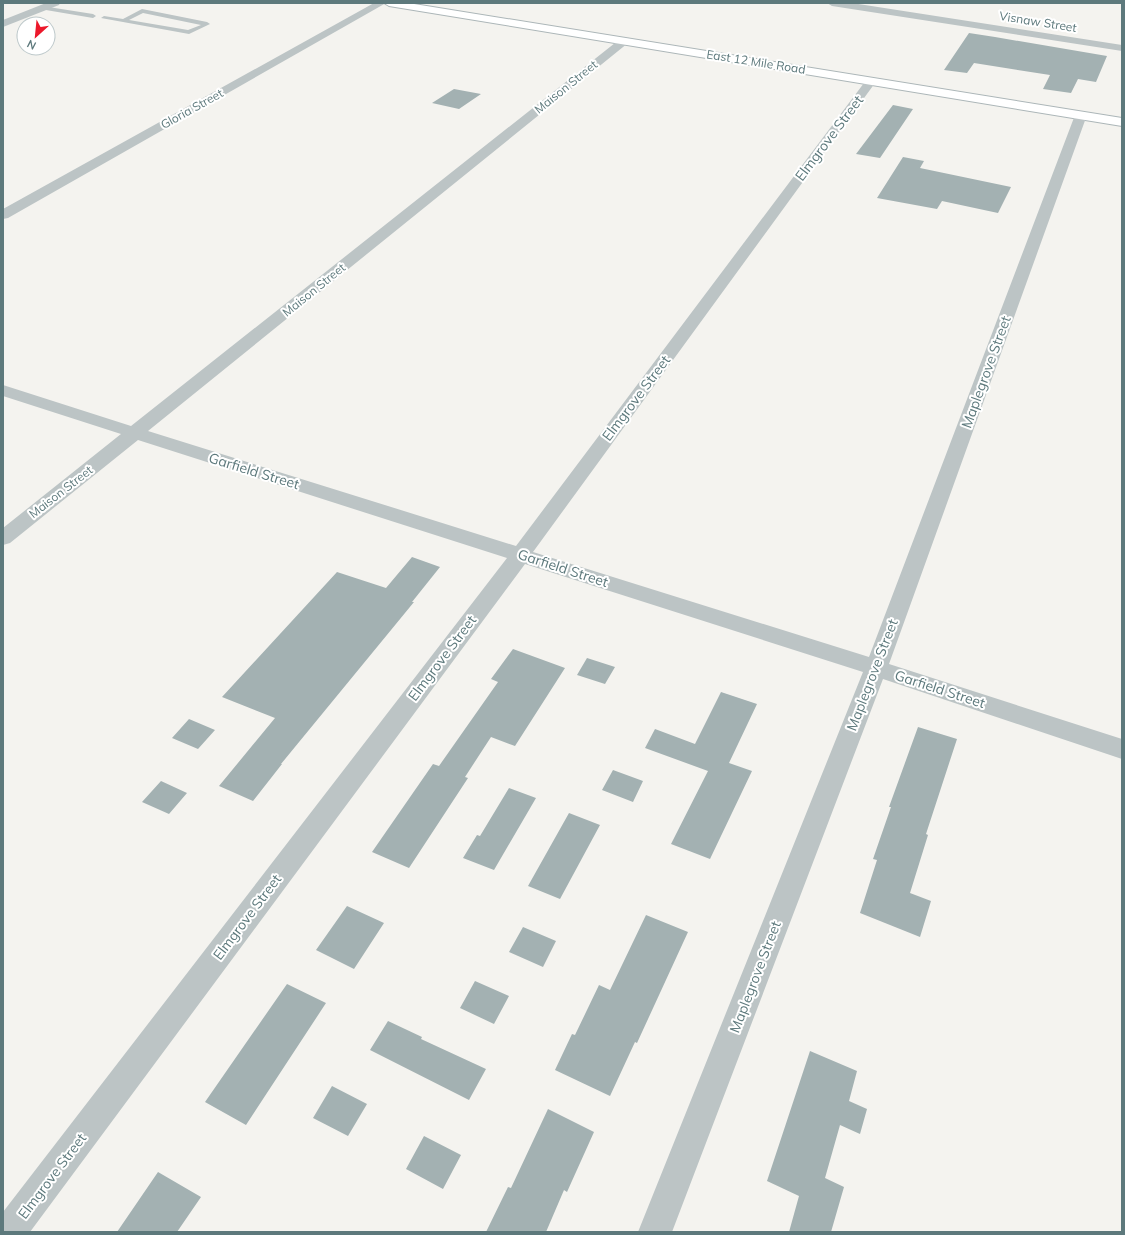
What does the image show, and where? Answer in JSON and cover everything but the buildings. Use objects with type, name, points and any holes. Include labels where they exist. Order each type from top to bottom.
[{"type":"main road","name":"East 12 Mile Road","points":[[389,3],[1122,122]]},
{"type":"street","points":[[3,24],[55,3]]},
{"type":"street","name":"Gloria Street","points":[[3,215],[381,3]]},
{"type":"street","name":"Visnaw Street","points":[[832,3],[880,6],[904,14],[1122,48]]},
{"type":"street","points":[[904,14],[914,3]]},
{"type":"street","name":"Maison Street","points":[[3,538],[624,41]]},
{"type":"street","name":"Elmgrove Street","points":[[10,1232],[521,554],[871,81]]},
{"type":"street","name":"Maplegrove Street","points":[[656,1232],[876,668],[1080,115]]},
{"type":"street","name":"Garfield Street","points":[[3,390],[521,554],[1122,749]]},
{"type":"lane","points":[[42,8],[93,16]]},
{"type":"lane","points":[[104,18],[189,32],[207,24],[142,11],[124,21]]}]
